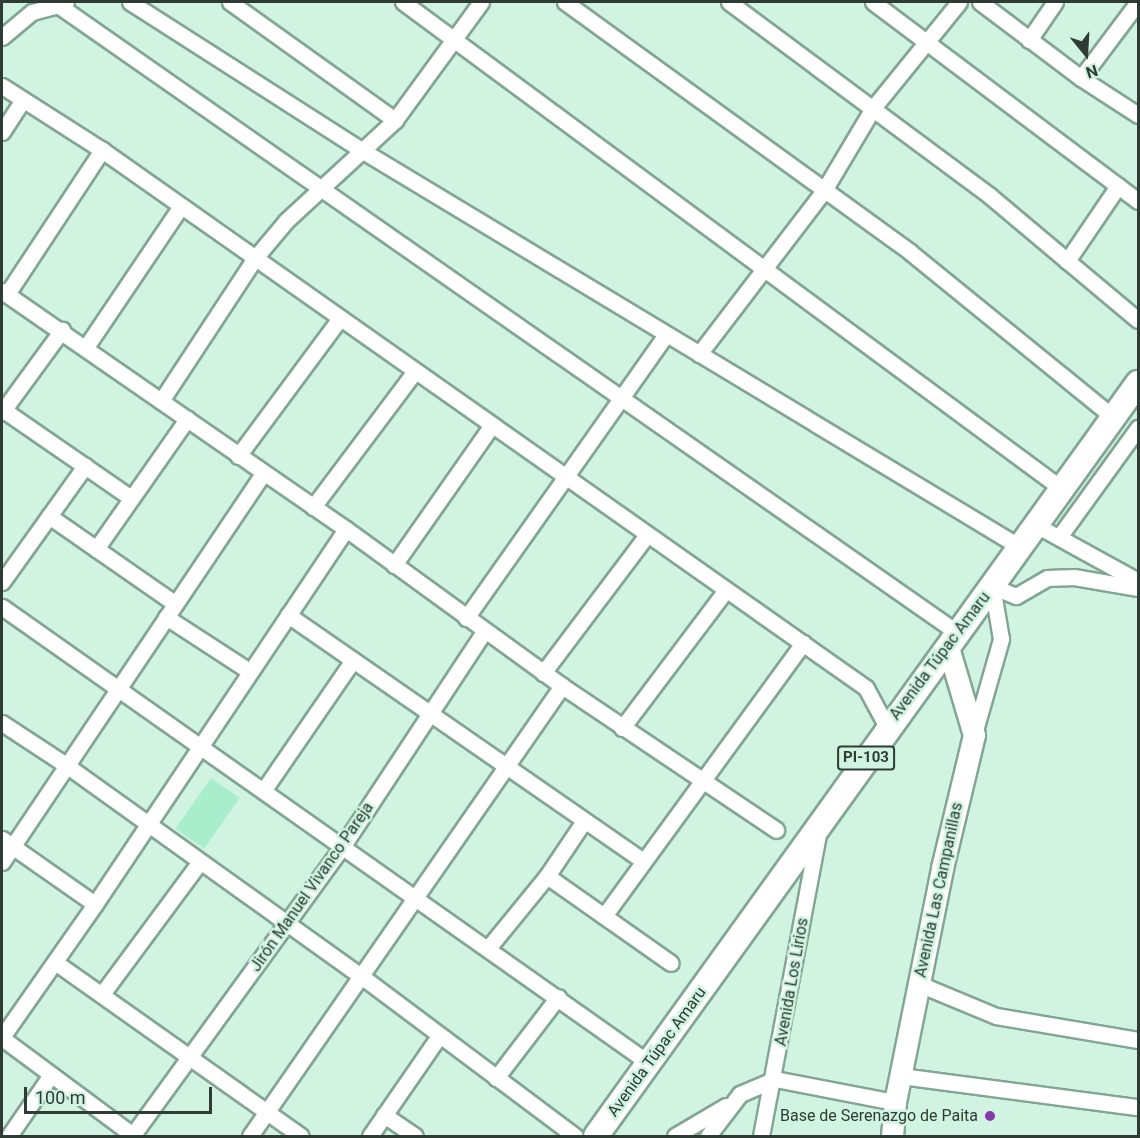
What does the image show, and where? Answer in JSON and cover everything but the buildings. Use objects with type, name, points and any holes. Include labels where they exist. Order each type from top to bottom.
[{"type":"main road","name":"Avenida Túpac Amaru","points":[[596,1137],[819,827],[887,727],[953,640],[1138,383]]},
{"type":"street","points":[[130,2],[363,151],[1020,547]]},
{"type":"street","points":[[230,2],[394,120]]},
{"type":"street","points":[[403,2],[1062,489]]},
{"type":"street","points":[[161,401],[255,258],[286,220],[394,120],[481,2]]},
{"type":"street","points":[[565,2],[823,192],[910,252],[1113,417]]},
{"type":"street","points":[[729,2],[990,196],[1138,320]]},
{"type":"street","points":[[873,2],[1138,201]]},
{"type":"street","points":[[699,354],[823,192],[873,108],[929,42],[959,2]]},
{"type":"street","points":[[980,2],[1081,78],[1138,115]]},
{"type":"street","points":[[1029,40],[1055,2]]},
{"type":"street","points":[[1081,78],[1138,2]]},
{"type":"street","points":[[2,38],[32,12],[64,3],[322,188],[622,397],[953,640]]},
{"type":"street","points":[[2,86],[102,150],[866,688],[887,727]]},
{"type":"street","points":[[2,132],[23,100]]},
{"type":"street","points":[[102,150],[4,292],[62,330],[263,474],[346,529],[562,687],[776,830]]},
{"type":"street","points":[[1067,261],[1119,186]]},
{"type":"street","points":[[86,347],[181,206]]},
{"type":"street","points":[[238,456],[340,318]]},
{"type":"street","points":[[62,330],[2,410],[132,498]]},
{"type":"street","points":[[466,618],[666,334]]},
{"type":"street","points":[[313,507],[414,370]]},
{"type":"street","points":[[96,549],[187,419]]},
{"type":"street","points":[[394,565],[492,425]]},
{"type":"street","points":[[1059,537],[1137,434]]},
{"type":"street","points":[[2,582],[85,466]]},
{"type":"street","points":[[2,862],[7,843],[66,765],[116,687],[263,474]]},
{"type":"street","points":[[50,516],[174,603]]},
{"type":"street","points":[[1036,525],[1138,581]]},
{"type":"street","points":[[133,1136],[2,1038],[96,904],[249,671],[346,529]]},
{"type":"street","points":[[543,673],[646,535]]},
{"type":"street","points":[[992,586],[1016,596],[1047,578],[1074,577],[1138,588]]},
{"type":"street","points":[[974,735],[1002,639],[992,586]]},
{"type":"street","points":[[622,728],[726,590]]},
{"type":"street","points":[[2,607],[415,898],[489,947],[649,1063]]},
{"type":"street","points":[[288,615],[643,861]]},
{"type":"street","points":[[166,617],[249,671]]},
{"type":"street","name":"Jirón Manuel Vivanco Pareja","points":[[133,1136],[342,847],[432,714],[484,632]]},
{"type":"street","name":"Avenida Las Campanillas","points":[[892,1137],[895,1102],[919,984],[974,735],[953,640]]},
{"type":"street","points":[[604,916],[700,781],[803,643]]},
{"type":"street","points":[[263,791],[353,660]]},
{"type":"street","points":[[250,1137],[506,764],[562,687]]},
{"type":"street","points":[[2,723],[66,765],[147,826],[361,976],[575,1137]]},
{"type":"street","points":[[489,947],[547,876],[584,821]]},
{"type":"street","name":"Avenida Los Lirios","points":[[761,1137],[774,1079],[819,827]]},
{"type":"street","points":[[7,843],[96,904]]},
{"type":"street","points":[[102,994],[199,863]]},
{"type":"street","points":[[547,876],[672,963]]},
{"type":"street","points":[[55,962],[301,1137]]},
{"type":"street","points":[[919,984],[996,1016],[1138,1040]]},
{"type":"street","points":[[496,1078],[558,997]]},
{"type":"street","points":[[370,1137],[439,1036]]},
{"type":"street","points":[[9,1137],[51,1075]]},
{"type":"street","points":[[901,1076],[1138,1107]]},
{"type":"street","points":[[708,1137],[740,1094],[774,1079],[895,1102]]},
{"type":"street","points":[[675,1137],[734,1101]]},
{"type":"street","points":[[384,1115],[415,1137]]},
{"type":"green space","points":[[211,778],[240,798],[204,849],[175,829]]},
{"type":"place","name":"Base de Serenazgo de Paita","points":[[990,1116]]}]
